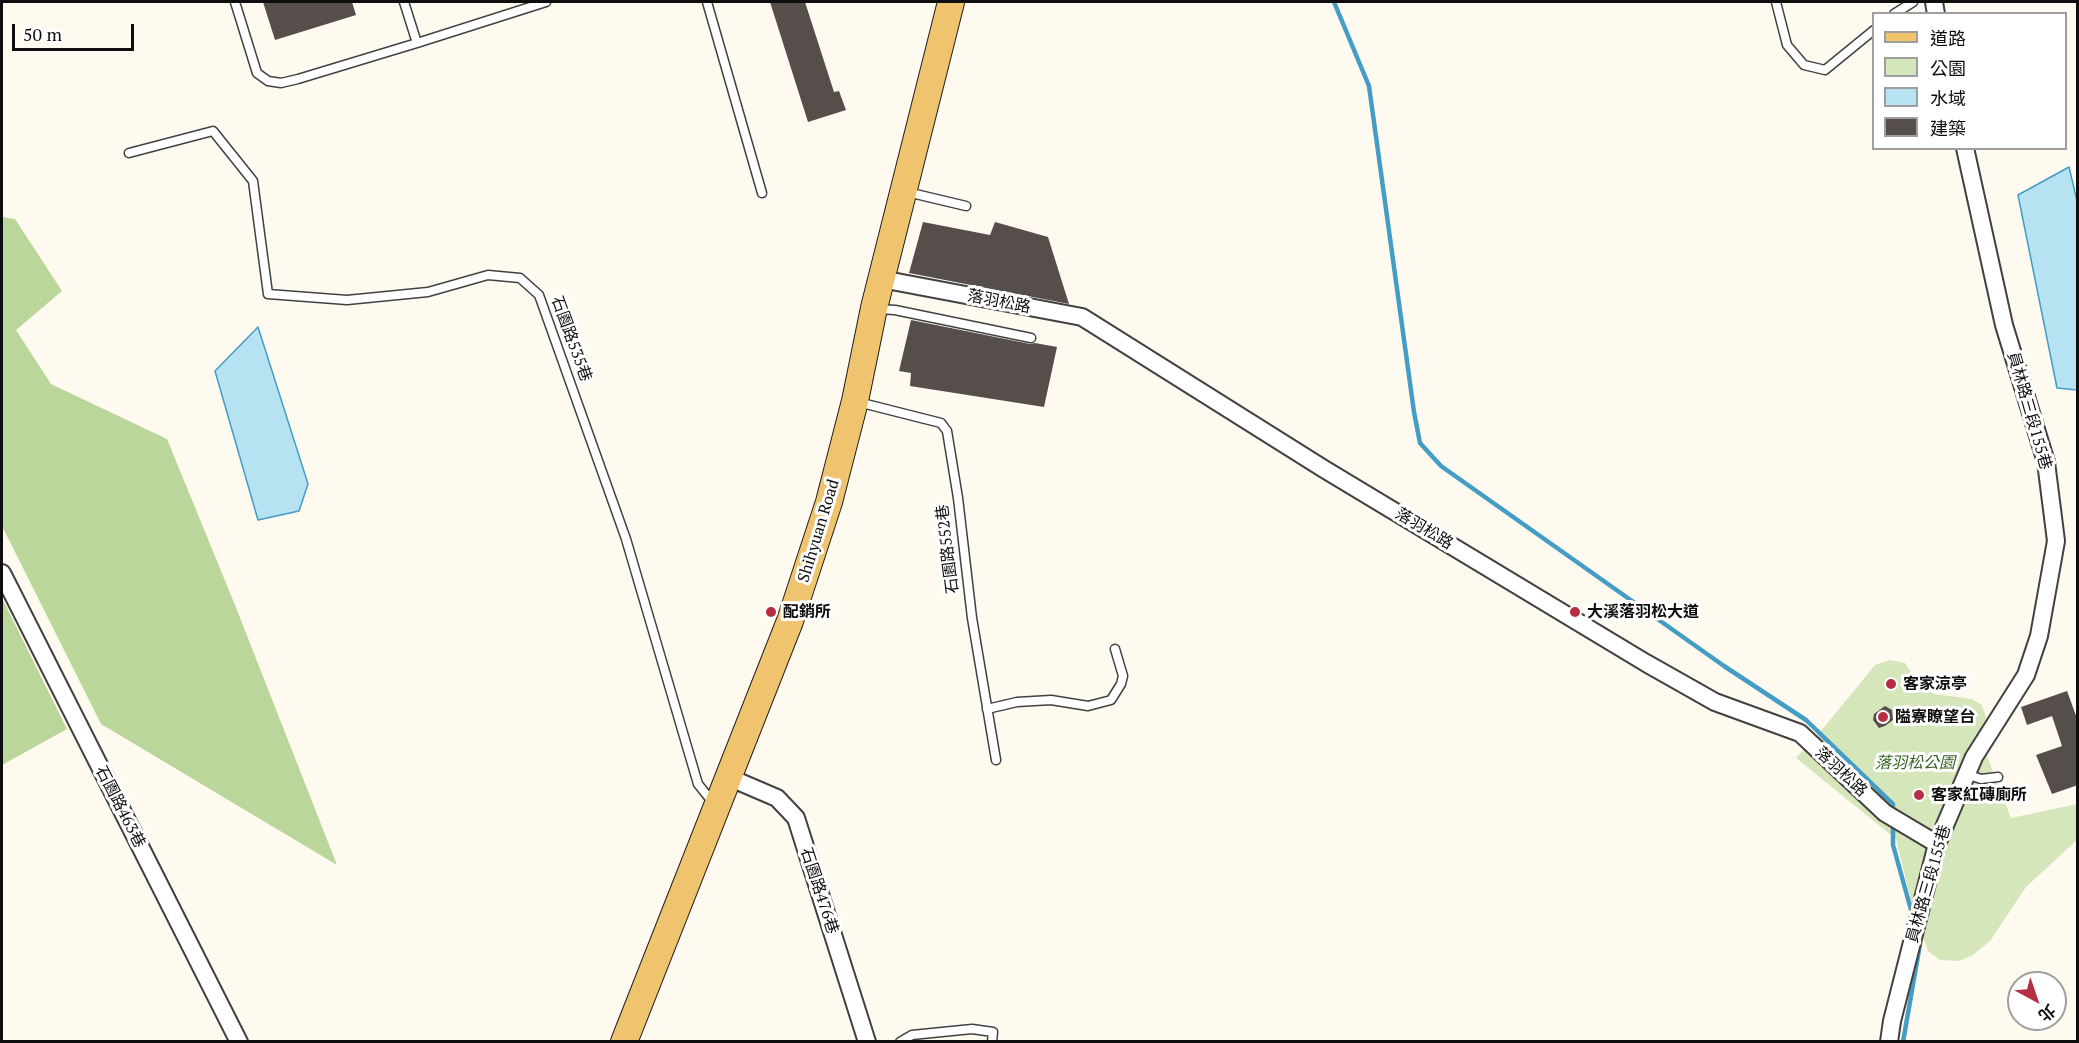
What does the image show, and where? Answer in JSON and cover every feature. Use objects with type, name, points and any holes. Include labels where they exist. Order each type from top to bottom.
[{"type":"main road","name":"Shihyuan Road","points":[[624,1041],[790,621],[829,502],[855,401],[881,279],[951,2]]},
{"type":"street","name":"員林路三段155巷","points":[[1889,1041],[1936,844],[1974,757],[2026,675],[2039,636],[2056,541],[2046,462],[2004,324],[1965,150]]},
{"type":"street","name":"落羽松路","points":[[881,279],[1082,317],[1324,469],[1646,663],[1715,702],[1800,733],[1885,813],[1936,844]]},
{"type":"street","name":"石園路463巷","points":[[2,573],[239,1041]]},
{"type":"street","name":"石園路476巷","points":[[728,777],[777,798],[796,818],[867,1041]]},
{"type":"lane","points":[[235,2],[257,73],[268,81],[281,82],[298,79],[546,2]]},
{"type":"lane","points":[[404,2],[417,43]]},
{"type":"lane","points":[[707,2],[762,193]]},
{"type":"lane","points":[[1776,2],[1787,45],[1804,65],[1826,70],[1872,32]]},
{"type":"lane","points":[[1897,12],[1913,2]]},
{"type":"lane","name":"石園路535巷","points":[[129,153],[213,131],[253,181],[268,294],[347,300],[428,292],[488,275],[520,278],[539,295],[626,539],[698,783],[716,807]]},
{"type":"lane","points":[[904,191],[966,206]]},
{"type":"lane","points":[[874,308],[895,310],[1031,338]]},
{"type":"lane","name":"石園路552巷","points":[[855,401],[941,423],[947,431],[958,498],[972,618],[996,760]]},
{"type":"lane","points":[[987,710],[1017,702],[1051,700],[1089,705],[1111,700],[1121,684],[1122,676],[1116,649]]},
{"type":"lane","points":[[1966,774],[1981,779],[1998,777]]},
{"type":"lane","points":[[900,1041],[912,1035],[972,1029],[993,1032],[992,1041]]},
{"type":"green space","points":[[2,217],[15,219],[62,291],[16,330],[51,384],[167,439],[337,865],[101,724],[2,526]]},
{"type":"green space","points":[[2,598],[67,729],[2,765]]},
{"type":"green space","name":"落羽松公園","points":[[1890,660],[1905,663],[1921,687],[1934,694],[1972,699],[1982,705],[1987,721],[1986,753],[2011,818],[2077,804],[2077,840],[2026,887],[1990,941],[1973,955],[1959,961],[1940,960],[1928,951],[1914,912],[1896,839],[1796,758],[1875,665]]},
{"type":"water","points":[[2069,167],[2078,205],[2077,390],[2057,388],[2018,195]]},
{"type":"water","points":[[258,327],[308,484],[299,511],[258,520],[215,371]]},
{"type":"building","points":[[263,2],[352,2],[356,15],[275,40]]},
{"type":"building","points":[[770,2],[805,2],[834,92],[839,91],[846,110],[808,122]]},
{"type":"building","points":[[923,222],[990,235],[995,222],[1048,237],[1069,304],[909,273]]},
{"type":"building","points":[[911,320],[1030,344],[1057,347],[1044,407],[910,386],[911,373],[899,371]]},
{"type":"building","points":[[2067,691],[2078,721],[2078,785],[2052,794],[2036,755],[2062,746],[2052,716],[2027,725],[2021,707]]},
{"type":"building","name":"隘寮瞭望台","points":[[1885,706],[1892,710],[1893,720],[1879,728],[1873,720],[1874,714]]},
{"type":"waterway","points":[[1334,2],[1369,86],[1420,443],[1441,466],[1724,666],[1806,720],[1893,804],[1893,814]]},
{"type":"waterway","points":[[1893,823],[1893,845],[1913,917]]},
{"type":"waterway","points":[[1903,1042],[1919,939]]},
{"type":"place","name":"配銷所","points":[[771,612]]},
{"type":"place","name":"大溪落羽松大道","points":[[1575,612]]},
{"type":"place","name":"客家涼亭","points":[[1891,684]]},
{"type":"place","name":"隘寮瞭望台","points":[[1883,717]]},
{"type":"place","name":"客家紅磚廁所","points":[[1919,795]]}]
